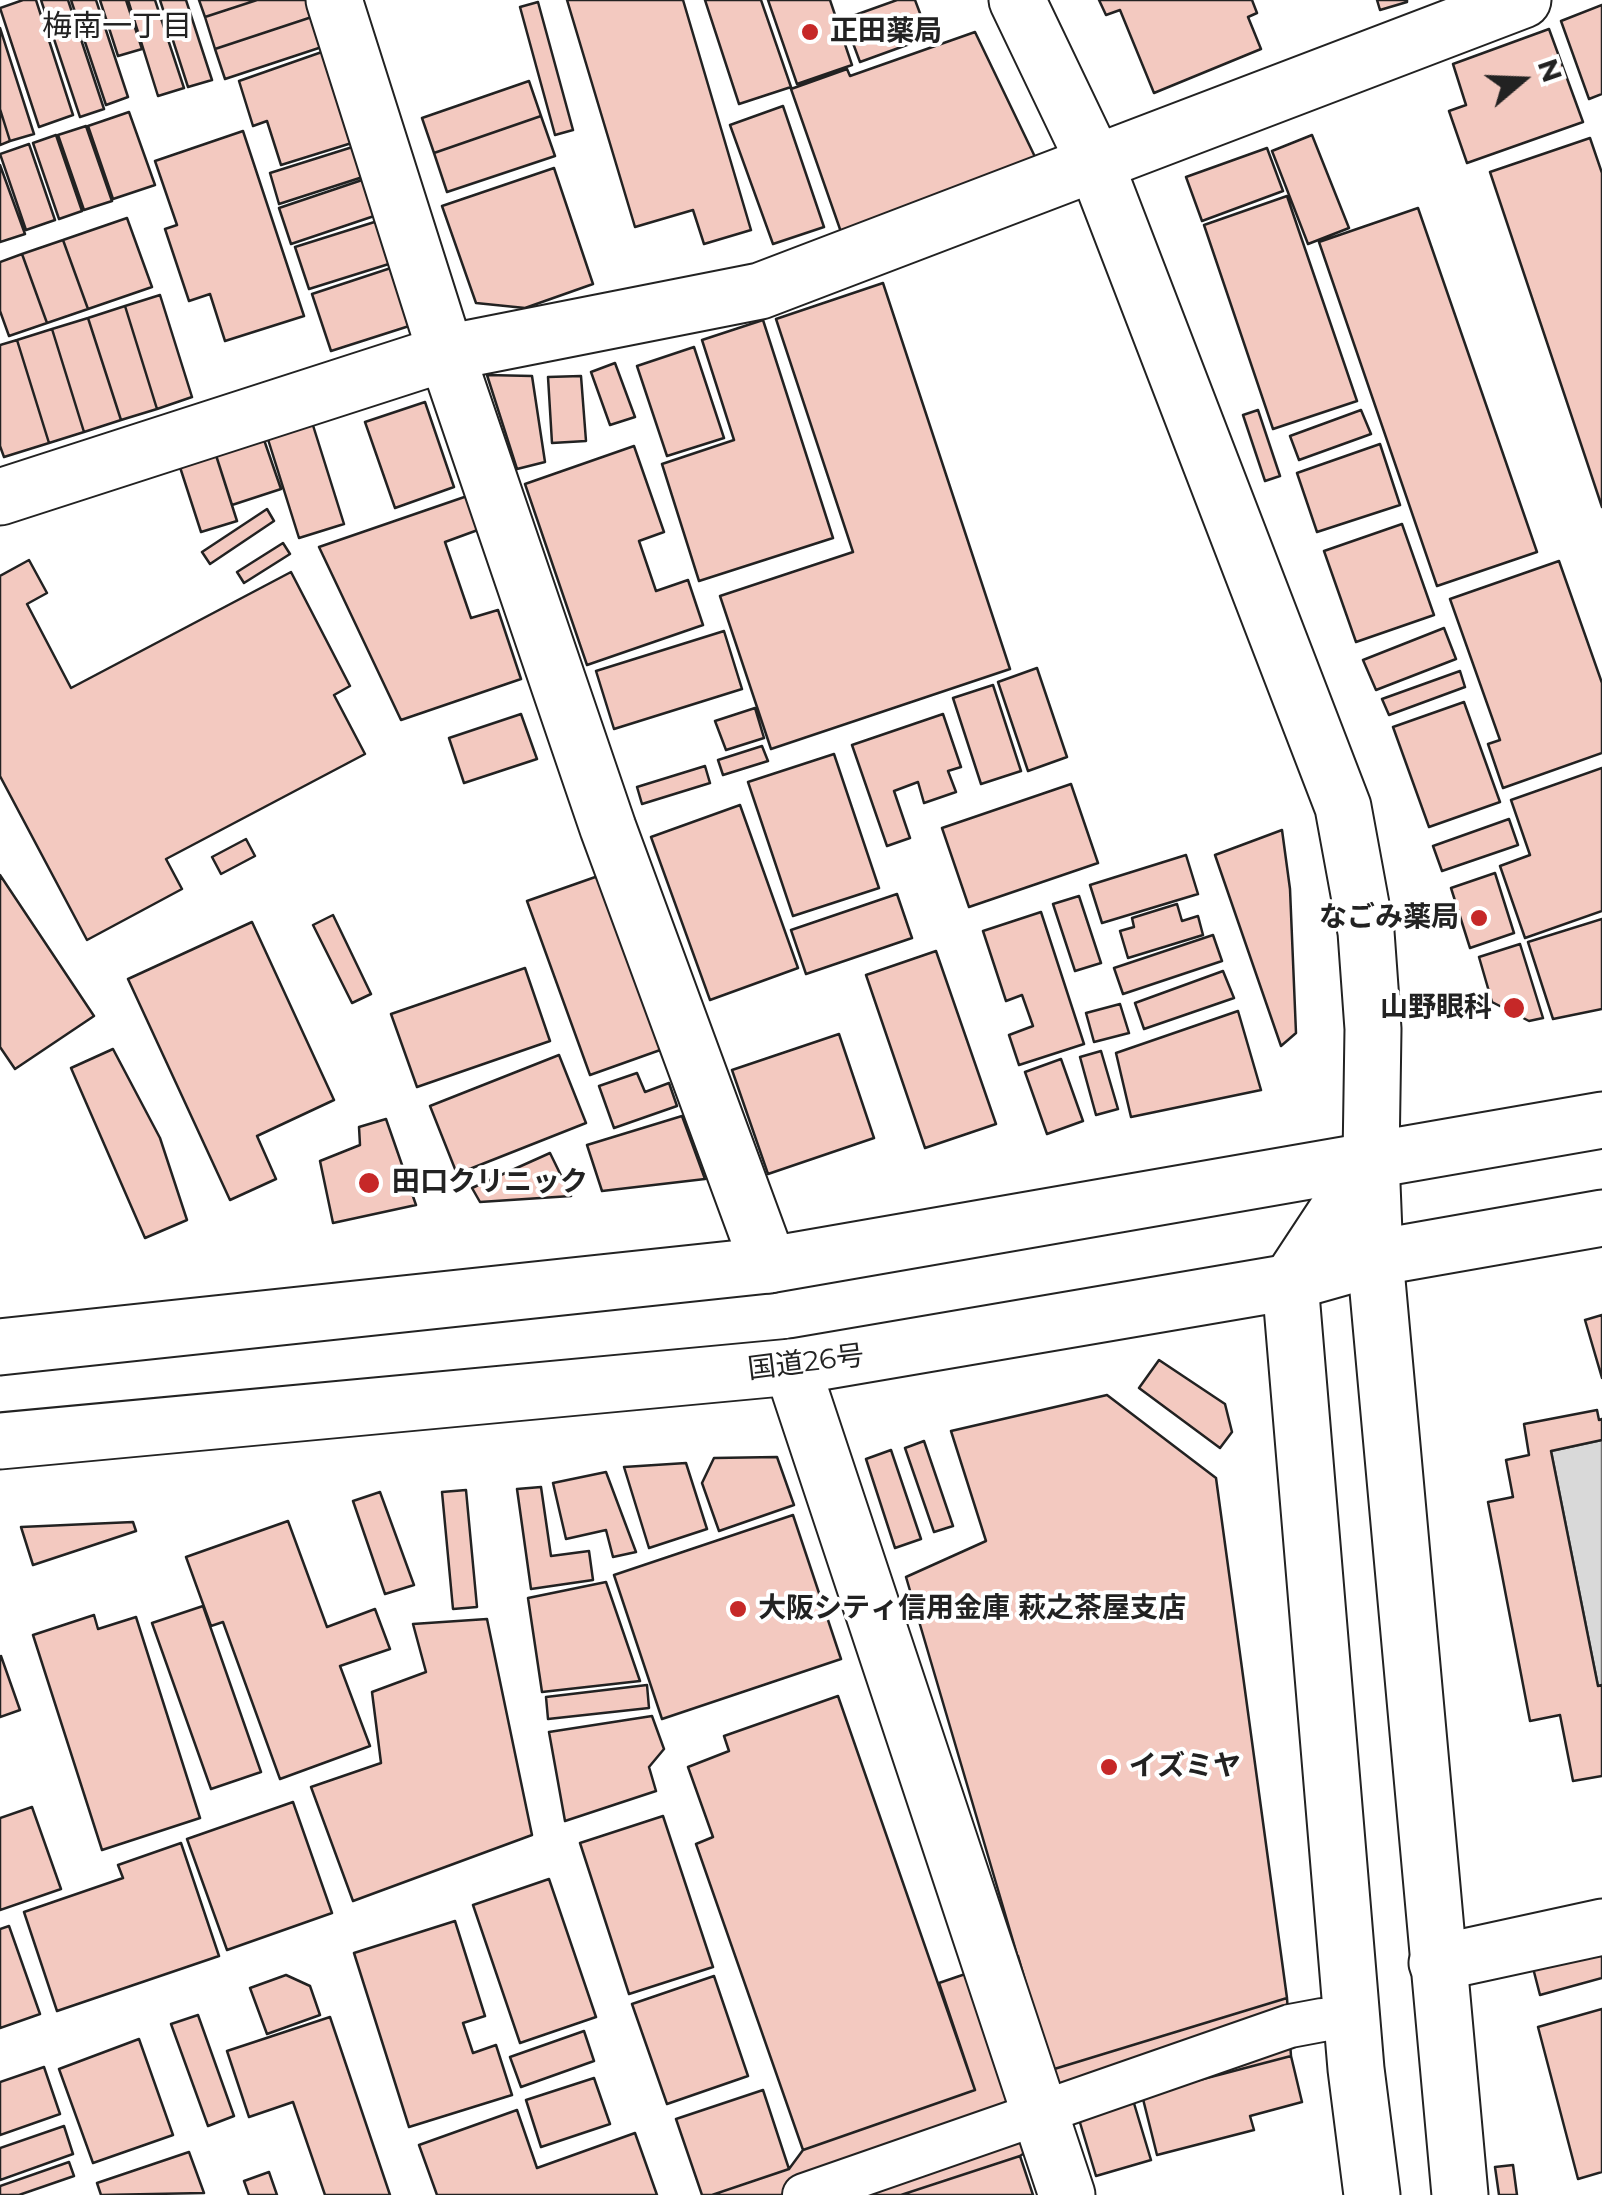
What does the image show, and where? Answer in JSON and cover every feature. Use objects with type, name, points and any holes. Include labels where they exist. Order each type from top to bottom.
[{"type":"main road","points":[[334,0],[446,353],[608,828],[769,1265]]},
{"type":"main road","points":[[1018,0],[1096,165],[1343,807],[1366,932],[1373,1029],[1371,1160],[1376,1258],[1460,2195]]},
{"type":"main road","points":[[0,497],[446,353],[760,291],[1523,0]]},
{"type":"main road","points":[[0,1347],[769,1265],[1602,1120]]},
{"type":"main road","points":[[1371,1160],[1290,1282],[1356,2070],[1372,2195]]},
{"type":"main road","name":"国道26号","points":[[0,1441],[792,1367],[1290,1282],[1376,1258],[1602,1218]]},
{"type":"main road","points":[[792,1367],[1067,2195]]},
{"type":"main road","points":[[1438,1963],[1602,1927]]},
{"type":"street","points":[[804,2195],[1290,2026],[1322,2020]]},
{"type":"shaded area","points":[[1602,1440],[1602,1685],[1598,1686],[1551,1451]]},
{"type":"building","points":[[36,0],[73,115],[39,127],[0,8]]},
{"type":"building","points":[[41,0],[68,0],[104,109],[80,117]]},
{"type":"building","points":[[71,0],[96,0],[128,97],[106,105]]},
{"type":"building","points":[[100,0],[126,0],[142,49],[118,56]]},
{"type":"building","points":[[128,0],[155,0],[184,88],[158,96]]},
{"type":"building","points":[[160,0],[186,0],[212,80],[188,87]]},
{"type":"building","points":[[199,0],[257,0],[205,17]]},
{"type":"building","points":[[257,0],[326,0],[330,11],[215,49],[205,17]]},
{"type":"building","points":[[567,0],[683,0],[751,230],[704,244],[693,210],[635,227]]},
{"type":"building","points":[[705,0],[761,0],[791,87],[739,104]]},
{"type":"building","name":"正田薬局","points":[[768,0],[830,0],[852,65],[797,84]]},
{"type":"building","points":[[897,0],[915,0],[929,37],[860,62],[844,19]]},
{"type":"building","points":[[1099,0],[1252,0],[1257,13],[1248,17],[1261,49],[1154,93],[1120,10],[1106,15]]},
{"type":"building","points":[[1377,0],[1407,0],[1407,2],[1380,10]]},
{"type":"building","points":[[538,2],[573,130],[555,135],[520,7]]},
{"type":"building","points":[[1602,5],[1602,94],[1589,99],[1561,21]]},
{"type":"building","points":[[330,11],[340,41],[225,79],[215,49]]},
{"type":"building","points":[[0,28],[34,134],[10,141],[0,109]]},
{"type":"building","points":[[1549,29],[1583,122],[1467,163],[1449,111],[1466,105],[1453,64]]},
{"type":"building","points":[[975,32],[1037,161],[841,232],[791,89],[847,69],[850,76]]},
{"type":"building","points":[[339,46],[371,137],[281,165],[267,121],[253,126],[239,81]]},
{"type":"building","points":[[529,81],[541,116],[434,153],[422,118]]},
{"type":"building","points":[[783,106],[824,227],[773,244],[730,125]]},
{"type":"building","points":[[0,109],[10,141],[0,145]]},
{"type":"building","points":[[129,112],[155,185],[113,199],[88,126]]},
{"type":"building","points":[[541,116],[555,156],[447,192],[434,153]]},
{"type":"building","points":[[86,126],[112,201],[84,210],[58,135]]},
{"type":"building","points":[[243,131],[304,316],[225,341],[210,294],[189,301],[165,229],[177,225],[155,161]]},
{"type":"building","points":[[56,135],[82,211],[59,219],[33,143]]},
{"type":"building","points":[[1312,135],[1349,228],[1308,244],[1272,151]]},
{"type":"building","points":[[1590,138],[1602,173],[1602,507],[1490,172]]},
{"type":"building","points":[[29,144],[55,220],[26,230],[0,154]]},
{"type":"building","points":[[362,144],[372,174],[279,204],[270,173]]},
{"type":"building","points":[[1267,148],[1283,191],[1202,221],[1186,177]]},
{"type":"building","points":[[0,165],[25,234],[0,242]]},
{"type":"building","points":[[554,168],[593,284],[525,308],[476,303],[442,206]]},
{"type":"building","points":[[380,174],[392,210],[291,244],[279,208]]},
{"type":"building","points":[[1287,196],[1357,401],[1273,429],[1204,225]]},
{"type":"building","points":[[1418,208],[1537,552],[1437,586],[1319,242]]},
{"type":"building","points":[[127,218],[152,287],[88,309],[63,240]]},
{"type":"building","points":[[384,219],[408,258],[309,289],[295,247]]},
{"type":"building","points":[[63,240],[88,309],[47,323],[22,254]]},
{"type":"building","points":[[22,254],[47,323],[9,336],[0,311],[0,262]]},
{"type":"building","points":[[409,262],[428,320],[331,351],[312,294]]},
{"type":"building","points":[[883,283],[1010,669],[771,749],[720,596],[853,552],[776,319]]},
{"type":"building","points":[[160,295],[192,397],[157,409],[125,306]]},
{"type":"building","points":[[125,306],[157,409],[121,420],[88,318]]},
{"type":"building","points":[[88,318],[121,420],[84,432],[52,329]]},
{"type":"building","points":[[763,320],[833,538],[699,581],[662,464],[734,440],[702,340]]},
{"type":"building","points":[[52,329],[84,432],[49,443],[17,340]]},
{"type":"building","points":[[17,340],[49,443],[4,457],[0,446],[0,345]]},
{"type":"building","points":[[694,347],[724,438],[667,456],[637,366]]},
{"type":"building","points":[[615,363],[635,417],[610,425],[591,372]]},
{"type":"building","points":[[487,375],[532,376],[545,462],[517,469]]},
{"type":"building","points":[[581,376],[586,441],[552,443],[548,377]]},
{"type":"building","points":[[425,402],[454,487],[395,508],[365,422]]},
{"type":"building","points":[[1258,410],[1280,476],[1265,481],[1243,415]]},
{"type":"building","points":[[1361,410],[1371,434],[1299,460],[1290,436]]},
{"type":"building","points":[[311,419],[344,524],[299,538],[266,433]]},
{"type":"building","points":[[262,434],[281,489],[232,505],[214,449]]},
{"type":"building","points":[[1380,444],[1400,505],[1317,532],[1297,473]]},
{"type":"building","points":[[634,446],[664,532],[639,541],[656,591],[688,580],[703,625],[587,665],[525,484]]},
{"type":"building","points":[[214,449],[237,521],[201,532],[178,461]]},
{"type":"building","points":[[476,493],[486,527],[445,542],[471,618],[498,610],[521,679],[401,720],[319,547]]},
{"type":"building","points":[[267,509],[274,521],[210,564],[202,552]]},
{"type":"building","points":[[1402,524],[1434,615],[1356,642],[1324,551]]},
{"type":"building","points":[[283,543],[290,554],[244,583],[237,572]]},
{"type":"building","points":[[29,560],[47,593],[27,604],[71,688],[291,572],[350,686],[334,695],[365,754],[166,859],[182,889],[87,940],[0,776],[0,576]]},
{"type":"building","points":[[1559,561],[1602,683],[1602,753],[1503,788],[1488,744],[1500,740],[1450,599]]},
{"type":"building","points":[[1444,628],[1456,659],[1376,690],[1363,660]]},
{"type":"building","points":[[724,631],[742,689],[614,729],[596,671]]},
{"type":"building","points":[[1037,668],[1067,757],[1028,771],[998,682]]},
{"type":"building","points":[[1460,671],[1465,687],[1389,715],[1382,699]]},
{"type":"building","points":[[993,685],[1021,771],[981,784],[953,698]]},
{"type":"building","points":[[1464,702],[1500,802],[1429,827],[1393,727]]},
{"type":"building","points":[[755,708],[764,738],[726,750],[715,721]]},
{"type":"building","points":[[521,714],[537,759],[464,783],[449,738]]},
{"type":"building","points":[[943,714],[961,767],[948,771],[956,792],[924,803],[918,782],[894,791],[910,838],[887,846],[852,745]]},
{"type":"building","points":[[762,746],[768,761],[723,775],[718,760]]},
{"type":"building","points":[[834,754],[879,888],[793,916],[748,782]]},
{"type":"building","points":[[705,766],[710,783],[642,804],[637,787]]},
{"type":"building","points":[[1602,768],[1602,911],[1525,938],[1500,866],[1530,855],[1511,800]]},
{"type":"building","points":[[1071,784],[1098,863],[969,907],[942,828]]},
{"type":"building","points":[[740,805],[798,968],[710,1000],[651,837]]},
{"type":"building","points":[[1509,819],[1518,845],[1442,871],[1433,846]]},
{"type":"building","points":[[1282,830],[1290,889],[1296,1033],[1281,1046],[1215,855]]},
{"type":"building","points":[[246,839],[255,856],[221,874],[212,857]]},
{"type":"building","points":[[1186,855],[1198,894],[1102,923],[1090,885]]},
{"type":"building","points":[[1495,873],[1514,933],[1470,948],[1451,888]]},
{"type":"building","points":[[0,875],[94,1016],[15,1069],[0,1047]]},
{"type":"building","points":[[601,875],[663,1049],[590,1075],[527,901]]},
{"type":"building","points":[[897,894],[912,938],[806,974],[791,930]]},
{"type":"building","points":[[1079,896],[1101,963],[1075,971],[1053,904]]},
{"type":"building","points":[[1177,904],[1182,921],[1198,916],[1203,935],[1128,958],[1120,931],[1134,927],[1132,918]]},
{"type":"building","points":[[1041,912],[1084,1044],[1019,1065],[1009,1035],[1033,1026],[1022,995],[1006,1001],[983,931]]},
{"type":"building","points":[[333,915],[371,994],[352,1003],[313,925]]},
{"type":"building","points":[[1602,919],[1602,1009],[1553,1019],[1528,942]]},
{"type":"building","points":[[252,922],[334,1100],[257,1136],[276,1179],[230,1200],[128,979]]},
{"type":"building","points":[[1213,935],[1222,961],[1123,994],[1114,968]]},
{"type":"building","points":[[1520,944],[1543,1018],[1529,1021],[1492,1002],[1479,957]]},
{"type":"building","points":[[936,951],[996,1124],[925,1148],[866,975]]},
{"type":"building","points":[[525,968],[550,1041],[417,1087],[391,1014]]},
{"type":"building","points":[[1223,971],[1234,998],[1144,1029],[1135,1003]]},
{"type":"building","points":[[1120,1004],[1129,1033],[1094,1042],[1086,1013]]},
{"type":"building","points":[[1238,1011],[1261,1090],[1131,1117],[1116,1053]]},
{"type":"building","points":[[839,1034],[874,1138],[768,1174],[732,1070]]},
{"type":"building","points":[[113,1049],[160,1138],[187,1220],[145,1238],[71,1068]]},
{"type":"building","points":[[1101,1051],[1118,1109],[1096,1115],[1080,1057]]},
{"type":"building","points":[[559,1055],[586,1123],[457,1174],[430,1106]]},
{"type":"building","points":[[1061,1059],[1083,1121],[1047,1134],[1025,1072]]},
{"type":"building","points":[[637,1073],[645,1092],[669,1083],[677,1106],[614,1128],[599,1086]]},
{"type":"building","points":[[682,1116],[705,1179],[602,1191],[587,1145]]},
{"type":"building","points":[[386,1119],[416,1205],[333,1223],[320,1161],[360,1145],[359,1127]]},
{"type":"building","points":[[550,1153],[571,1196],[480,1202],[472,1188]]},
{"type":"building","points":[[1602,1315],[1602,1378],[1585,1320]]},
{"type":"building","points":[[1159,1360],[1225,1404],[1232,1432],[1220,1448],[1139,1388]]},
{"type":"building","name":"イズミヤ","points":[[1107,1395],[1216,1478],[1287,1998],[1051,2070],[906,1577],[986,1541],[951,1431]]},
{"type":"building","points":[[1597,1410],[1599,1420],[1602,1419],[1602,1440],[1551,1451],[1598,1686],[1602,1685],[1602,1776],[1573,1781],[1560,1715],[1530,1721],[1488,1502],[1513,1497],[1506,1460],[1529,1455],[1524,1424]]},
{"type":"building","points":[[924,1441],[953,1526],[934,1532],[905,1448]]},
{"type":"building","points":[[891,1450],[921,1539],[895,1548],[866,1459]]},
{"type":"building","points":[[777,1457],[794,1505],[719,1531],[702,1483],[714,1458]]},
{"type":"building","points":[[686,1463],[707,1529],[649,1548],[624,1467]]},
{"type":"building","points":[[606,1472],[636,1552],[613,1557],[606,1530],[566,1539],[553,1483]]},
{"type":"building","points":[[541,1487],[551,1556],[589,1551],[593,1580],[531,1589],[517,1489]]},
{"type":"building","points":[[466,1490],[477,1607],[453,1609],[442,1492]]},
{"type":"building","points":[[380,1492],[414,1585],[385,1594],[353,1501]]},
{"type":"building","points":[[793,1515],[841,1659],[662,1719],[614,1575]]},
{"type":"building","points":[[288,1521],[327,1627],[375,1609],[390,1649],[340,1666],[370,1746],[280,1779],[223,1622],[211,1626],[186,1557]]},
{"type":"building","points":[[133,1522],[136,1531],[33,1565],[21,1527]]},
{"type":"building","points":[[606,1582],[640,1681],[542,1692],[528,1598]]},
{"type":"building","points":[[203,1606],[261,1772],[211,1789],[152,1623]]},
{"type":"building","points":[[94,1615],[98,1629],[136,1617],[200,1818],[102,1850],[33,1635]]},
{"type":"building","points":[[487,1619],[532,1835],[353,1901],[311,1787],[381,1763],[372,1692],[426,1672],[413,1624]]},
{"type":"building","points":[[0,1657],[20,1710],[0,1717]]},
{"type":"building","points":[[647,1685],[649,1708],[548,1719],[546,1697]]},
{"type":"building","points":[[838,1696],[975,2090],[803,2150],[696,1844],[713,1837],[688,1767],[729,1751],[724,1736]]},
{"type":"building","points":[[652,1716],[664,1749],[649,1767],[656,1791],[565,1821],[549,1732]]},
{"type":"building","points":[[293,1802],[332,1913],[227,1950],[187,1839]]},
{"type":"building","points":[[32,1807],[61,1889],[0,1910],[0,1818]]},
{"type":"building","points":[[663,1816],[713,1967],[629,1994],[580,1843]]},
{"type":"building","points":[[181,1843],[219,1956],[57,2011],[24,1912],[123,1878],[118,1865]]},
{"type":"building","points":[[549,1879],[596,2017],[520,2043],[473,1905]]},
{"type":"building","points":[[455,1921],[485,2016],[463,2023],[473,2053],[496,2045],[512,2095],[409,2127],[354,1953]]},
{"type":"building","points":[[9,1926],[40,2014],[0,2028],[0,1929]]},
{"type":"building","points":[[1602,1950],[1602,1978],[1540,1995],[1533,1968]]},
{"type":"building","points":[[1018,1956],[1051,2070],[1287,1998],[1291,2056],[1078,2116],[1020,2156],[901,2195],[712,2195],[789,2169],[803,2150],[975,2090],[939,1983]]},
{"type":"building","points":[[286,1975],[310,1986],[320,2015],[267,2034],[250,1988]]},
{"type":"building","points":[[714,1976],[748,2076],[667,2104],[632,2004]]},
{"type":"building","points":[[1602,2009],[1602,2172],[1578,2179],[1538,2027]]},
{"type":"building","points":[[198,2015],[234,2116],[208,2126],[171,2024]]},
{"type":"building","points":[[330,2017],[390,2195],[325,2195],[293,2102],[249,2117],[227,2051]]},
{"type":"building","points":[[584,2031],[594,2061],[521,2087],[510,2057]]},
{"type":"building","points":[[139,2039],[173,2135],[93,2163],[59,2069]]},
{"type":"building","points":[[1291,2056],[1302,2102],[1250,2116],[1254,2130],[1157,2155],[1142,2095]]},
{"type":"building","points":[[44,2067],[60,2114],[0,2135],[0,2082]]},
{"type":"building","points":[[594,2078],[610,2124],[541,2147],[526,2100]]},
{"type":"building","points":[[763,2090],[789,2169],[702,2195],[676,2119]]},
{"type":"building","points":[[1133,2100],[1151,2160],[1096,2176],[1078,2116]]},
{"type":"building","points":[[517,2110],[537,2168],[635,2133],[657,2195],[437,2195],[419,2145]]},
{"type":"building","points":[[64,2126],[73,2154],[0,2180],[0,2148]]},
{"type":"building","points":[[189,2152],[204,2193],[101,2195],[97,2183]]},
{"type":"building","points":[[1020,2156],[1033,2195],[901,2195]]},
{"type":"building","points":[[69,2162],[74,2176],[19,2195],[0,2195],[0,2186]]},
{"type":"building","points":[[1513,2165],[1517,2195],[1499,2195],[1495,2167]]},
{"type":"building","points":[[269,2172],[277,2195],[249,2195],[244,2181]]},
{"type":"place","name":"正田薬局","points":[[810,32]]},
{"type":"place","name":"なごみ薬局","points":[[1479,918]]},
{"type":"place","name":"山野眼科","points":[[1514,1008]]},
{"type":"place","name":"田口クリニック","points":[[369,1183]]},
{"type":"place","name":"大阪シティ信用金庫 萩之茶屋支店","points":[[738,1609]]},
{"type":"place","name":"イズミヤ","points":[[1109,1767]]},
{"type":"district","name":"梅南一丁目","points":[[117,27]]}]
